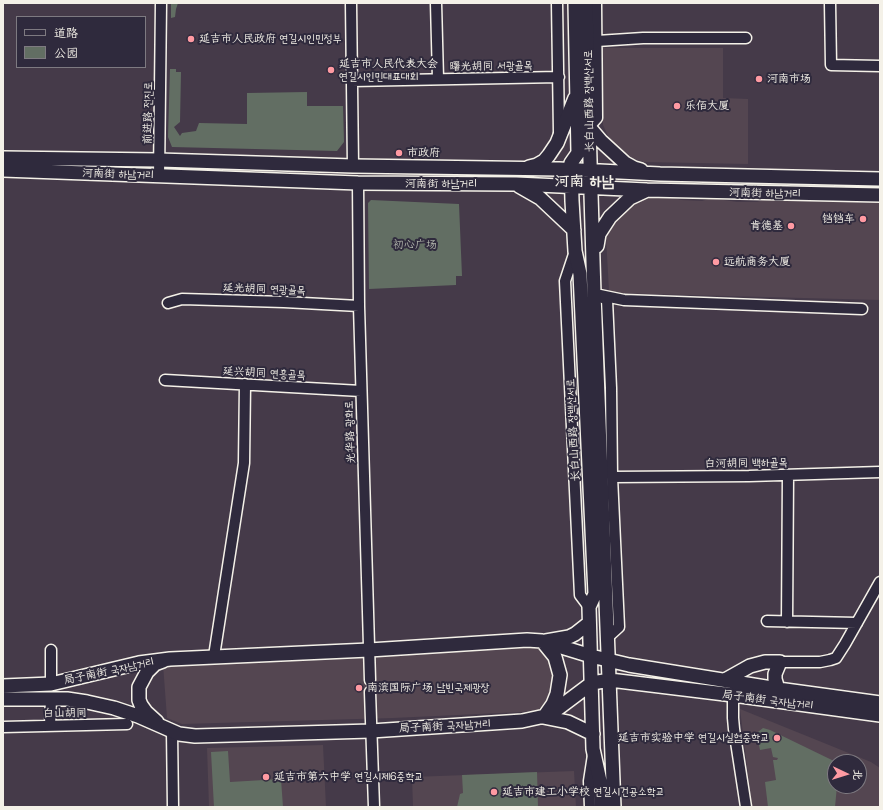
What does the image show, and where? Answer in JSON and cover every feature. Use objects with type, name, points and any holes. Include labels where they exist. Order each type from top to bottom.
[{"type":"main road","name":"长白山西路 장백산서로","points":[[575,3],[578,153],[571,163],[575,251],[580,274],[595,594],[588,607],[592,683],[593,749],[600,781],[601,807]]},
{"type":"main road","name":"长白山西路 장백산서로","points":[[586,3],[594,294],[614,807]]},
{"type":"main road","points":[[522,169],[537,165],[544,161],[556,143],[576,95]]},
{"type":"main road","points":[[589,127],[600,141],[625,163],[634,168],[660,174]]},
{"type":"main road","name":"河南街 하남거리","points":[[3,158],[34,165],[159,176],[358,183],[516,184],[647,190],[880,195]]},
{"type":"main road","name":"河南街 하남거리","points":[[3,170],[34,165],[159,160],[353,166],[590,170],[660,174],[880,179]]},
{"type":"main road","points":[[516,184],[540,198],[574,230]]},
{"type":"main road","points":[[594,259],[599,234],[610,217],[630,198],[647,190]]},
{"type":"main road","points":[[542,641],[569,637],[589,622]]},
{"type":"main road","name":"局子南街 국자남거리","points":[[3,686],[51,684],[126,665],[164,660],[214,656],[369,650],[527,640],[542,641],[608,660],[778,689],[880,702]]},
{"type":"main road","points":[[542,641],[555,657],[560,675],[557,694],[553,704],[543,717],[568,722],[593,734]]},
{"type":"main road","points":[[164,660],[155,664],[147,672],[141,682],[138,693],[141,705],[166,728]]},
{"type":"main road","points":[[726,680],[750,666],[765,662],[780,662],[775,674],[778,689]]},
{"type":"main road","name":"局子南街 국자남거리","points":[[3,699],[67,699],[87,702],[114,708],[179,734],[195,736],[371,731],[522,721],[543,717],[552,713],[592,683],[610,680],[880,714]]},
{"type":"street","name":"前进路 전진로","points":[[159,176],[161,3]]},
{"type":"street","points":[[351,3],[353,166]]},
{"type":"street","points":[[436,3],[438,79]]},
{"type":"street","points":[[557,3],[559,134]]},
{"type":"street","points":[[589,127],[597,118],[596,3]]},
{"type":"street","points":[[830,3],[831,65],[880,66]]},
{"type":"street","points":[[597,41],[643,38],[746,38]]},
{"type":"street","name":"曙光胡同 서광골목","points":[[352,81],[559,77]]},
{"type":"street","name":"光华路 광화로","points":[[358,183],[361,391],[370,680]]},
{"type":"street","points":[[594,294],[624,300],[862,309]]},
{"type":"street","points":[[594,294],[606,300],[611,388],[612,477],[619,627],[608,637]]},
{"type":"street","name":"延光胡同 연광골목","points":[[168,303],[178,300],[190,300],[284,302],[359,306]]},
{"type":"street","name":"延兴胡同 연흥골목","points":[[165,380],[361,391]]},
{"type":"street","points":[[214,656],[244,463],[245,384]]},
{"type":"street","name":"白河胡同 백하골목","points":[[612,477],[788,475],[880,472]]},
{"type":"street","points":[[787,622],[788,475]]},
{"type":"street","points":[[780,662],[820,662],[836,658],[880,582]]},
{"type":"street","points":[[767,621],[857,623]]},
{"type":"street","points":[[51,650],[51,684]]},
{"type":"street","points":[[370,692],[374,807]]},
{"type":"street","points":[[733,695],[733,723],[746,807]]},
{"type":"street","points":[[50,726],[51,699]]},
{"type":"street","name":"白山胡同","points":[[3,726],[127,724]]},
{"type":"street","points":[[166,728],[173,807]]},
{"type":"street","name":"长白山西路 장백산서로","points":[[590,807],[589,781],[593,749]]},
{"type":"shaded area","points":[[600,48],[723,48],[723,98],[748,99],[748,164],[644,162],[634,159],[627,154],[609,138],[603,125]]},
{"type":"shaded area","points":[[646,196],[672,197],[681,200],[702,201],[711,198],[737,202],[757,202],[766,199],[880,203],[880,300],[612,293],[609,291],[606,237],[608,230],[629,203]]},
{"type":"shaded area","points":[[536,644],[550,659],[555,677],[552,694],[543,709],[522,712],[393,718],[182,724],[167,718],[163,664]]},
{"type":"shaded area","name":"延吉市实验中学 연길시실험중학교","points":[[740,709],[851,754],[827,754],[827,794],[867,794],[867,760],[880,768],[880,807],[752,807]]},
{"type":"shaded area","name":"延吉市第六中学 연길시제6중학교","points":[[323,745],[326,807],[209,807],[207,748]]},
{"type":"shaded area","name":"延吉市建工小学校 연길시건공소학교","points":[[574,771],[576,807],[413,807],[412,777]]},
{"type":"green space","points":[[171,3],[178,3],[175,17],[171,18]]},
{"type":"green space","points":[[170,69],[176,69],[176,72],[181,72],[180,122],[174,127],[180,136],[182,133],[196,131],[199,123],[247,124],[247,93],[307,92],[307,106],[343,106],[344,142],[337,151],[172,147],[168,137]]},
{"type":"green space","name":"初心广场","points":[[371,200],[459,204],[462,276],[456,276],[456,285],[369,289],[368,203]]},
{"type":"green space","points":[[763,728],[770,730],[827,758],[827,794],[836,794],[835,807],[768,807],[765,782],[776,780],[773,760],[777,760],[778,758],[773,757],[771,748],[760,750],[757,736],[758,732]]},
{"type":"green space","points":[[228,751],[230,782],[281,779],[283,807],[214,807],[211,752]]},
{"type":"green space","points":[[537,772],[538,807],[457,807],[460,794],[463,793],[462,775]]},
{"type":"place","name":"延吉市人民政府 연길시인민정부","points":[[191,39]]},
{"type":"place","name":"延吉市人民代表大会 연길시인민대표대회","points":[[331,70]]},
{"type":"place","name":"河南市场","points":[[759,79]]},
{"type":"place","name":"乐佰大厦","points":[[677,106]]},
{"type":"place","name":"市政府","points":[[399,153]]},
{"type":"place","name":"铛铛车","points":[[863,219]]},
{"type":"place","name":"肯德基","points":[[791,226]]},
{"type":"place","name":"远航商务大厦","points":[[716,262]]},
{"type":"place","name":"南滨国际广场 남빈국제광장","points":[[359,688]]},
{"type":"place","name":"延吉市实验中学 연길시실험중학교","points":[[777,738]]},
{"type":"place","name":"延吉市第六中学 연길시제6중학교","points":[[266,777]]},
{"type":"place","name":"延吉市建工小学校 연길시건공소학교","points":[[494,792]]},
{"type":"district","name":"河南 하남","points":[[584,181]]}]
